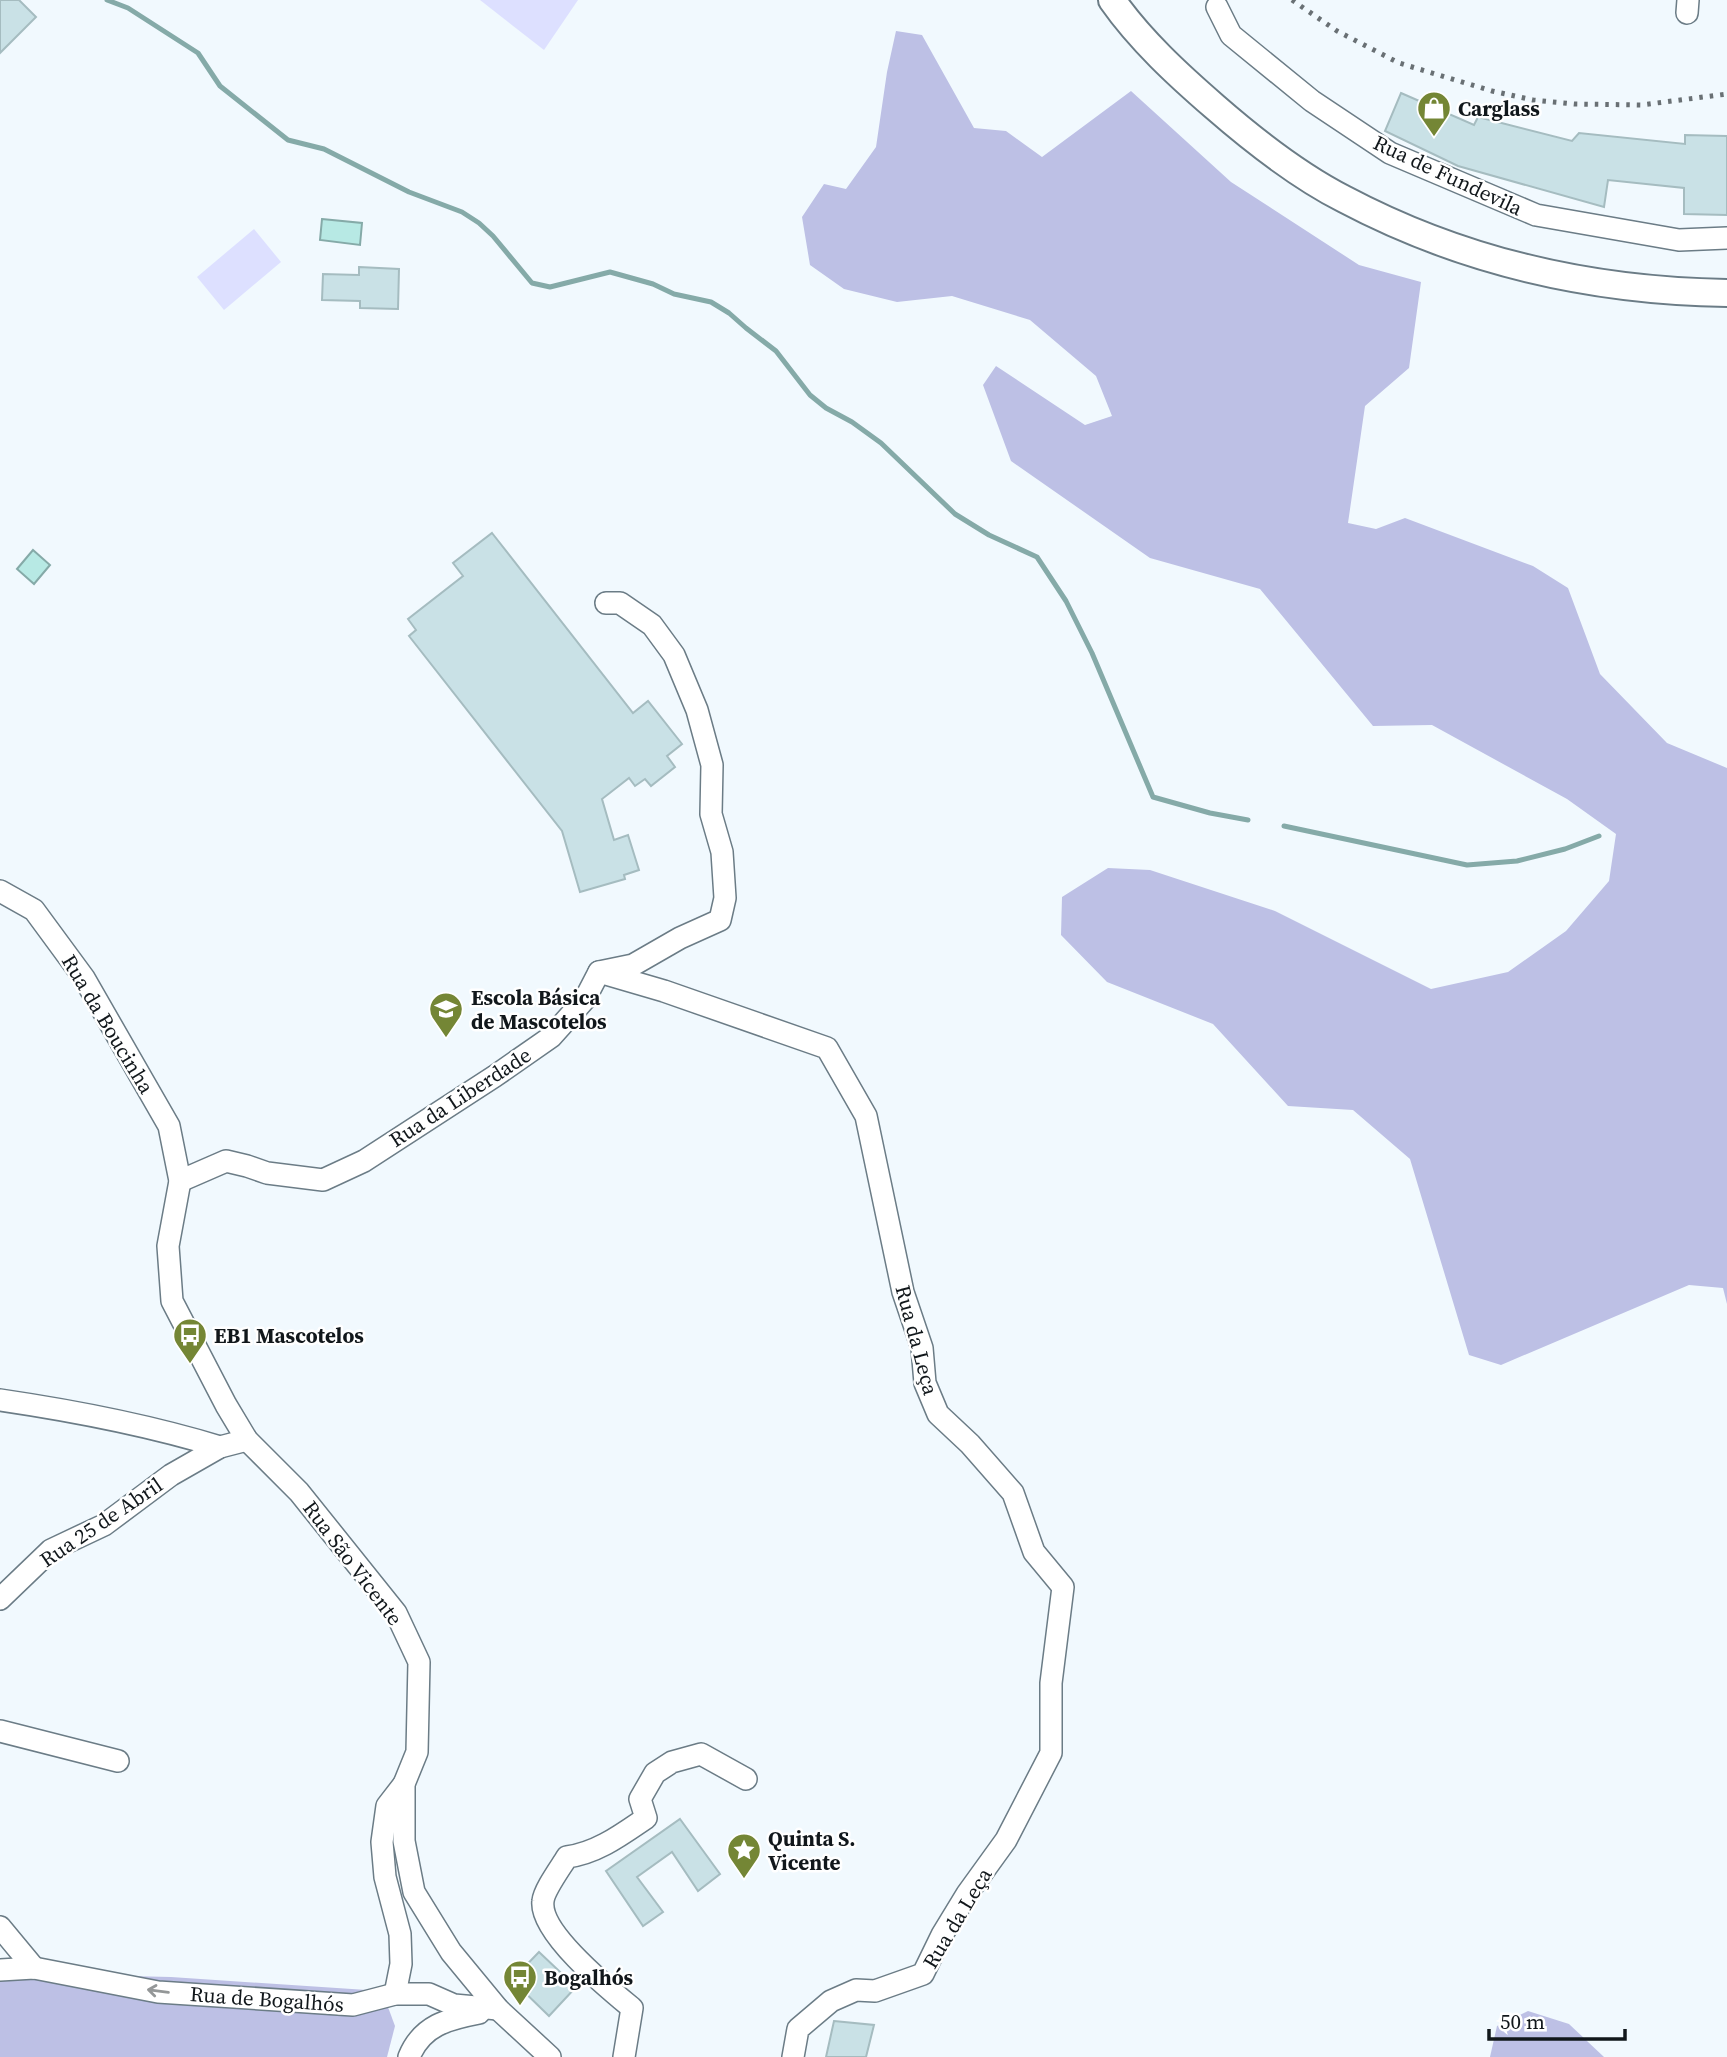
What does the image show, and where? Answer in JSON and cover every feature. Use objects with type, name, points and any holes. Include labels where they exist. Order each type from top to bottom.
[{"type":"main road","points":[[1112,0],[1180,77],[1246,134],[1342,198],[1415,234],[1474,254],[1552,275],[1621,286],[1694,293],[1727,293]]},
{"type":"street","name":"Rua de Fundevila","points":[[1217,7],[1231,35],[1312,101],[1390,153],[1536,215],[1679,240],[1727,238]]},
{"type":"street","points":[[598,972],[634,965],[680,938],[720,920],[725,898],[722,852],[711,814],[712,765],[696,710],[674,656],[652,625],[620,603],[606,603]]},
{"type":"street","name":"Rua da Boucinha","points":[[0,891],[34,910],[84,978],[169,1126],[180,1181]]},
{"type":"street","name":"Rua da Liberdade","points":[[180,1181],[226,1161],[267,1173],[323,1180],[364,1161],[551,1037],[585,999],[598,972]]},
{"type":"street","name":"Rua da Leça","points":[[598,972],[664,991],[827,1048],[866,1116],[903,1292],[922,1348],[925,1383],[933,1404],[938,1414],[970,1444],[1013,1493],[1034,1552],[1063,1587],[1051,1683],[1051,1753],[1006,1840],[967,1894],[942,1935],[923,1975],[875,1991],[856,1990],[831,2001],[798,2029],[793,2057]]},
{"type":"street","name":"Rua São Vicente","points":[[180,1181],[168,1246],[172,1301],[247,1440],[299,1492],[396,1613],[419,1662],[416,1752],[404,1784],[404,1841],[414,1892],[450,1952],[498,2009],[550,2057]]},
{"type":"street","points":[[0,1399],[74,1410],[173,1432],[220,1447]]},
{"type":"street","name":"Rua 25 de Abril","points":[[0,1599],[51,1550],[104,1525],[171,1475],[220,1447],[247,1440]]},
{"type":"street","points":[[0,1731],[118,1761]]},
{"type":"street","points":[[624,2057],[632,2008],[574,1956],[546,1919],[543,1900],[567,1857],[585,1855],[619,1837],[646,1818],[640,1799],[654,1773],[672,1762],[701,1754],[746,1779]]},
{"type":"street","points":[[396,1994],[401,1964],[400,1934],[385,1877],[382,1842],[387,1806],[404,1784]]},
{"type":"street","points":[[0,1927],[34,1968]]},
{"type":"street","name":"Rua de Bogalhós","points":[[0,1970],[34,1968],[158,1992],[353,2005],[396,1994],[429,1994],[454,2005],[498,2009]]},
{"type":"street","points":[[409,2057],[415,2043],[429,2030],[451,2018],[498,2009]]},
{"type":"shaded area","points":[[480,0],[578,0],[544,50]]},
{"type":"shaded area","points":[[896,31],[922,35],[974,128],[1006,131],[1042,157],[1131,91],[1231,182],[1359,265],[1421,282],[1409,368],[1365,406],[1348,523],[1376,529],[1405,518],[1533,566],[1568,588],[1600,674],[1667,743],[1727,768],[1727,1304],[1723,1288],[1689,1285],[1501,1365],[1469,1355],[1410,1159],[1353,1110],[1288,1106],[1213,1024],[1107,982],[1061,935],[1062,897],[1108,868],[1150,870],[1275,911],[1431,989],[1508,972],[1566,931],[1609,881],[1616,834],[1567,799],[1432,725],[1373,726],[1260,589],[1150,558],[1011,461],[983,385],[996,366],[1085,425],[1112,416],[1096,376],[1030,320],[952,296],[897,302],[844,289],[810,265],[802,217],[824,184],[846,189],[876,147]]},
{"type":"shaded area","points":[[322,219],[362,223],[360,245],[320,240]]},
{"type":"shaded area","points":[[254,229],[281,262],[224,310],[197,277]]},
{"type":"shaded area","points":[[33,550],[50,565],[34,584],[17,569]]},
{"type":"shaded area","points":[[0,1973],[171,1977],[382,1991],[395,2026],[387,2057],[0,2057]]},
{"type":"shaded area","points":[[1528,2011],[1569,2024],[1604,2057],[1490,2057],[1497,2026]]},
{"type":"building","points":[[0,0],[19,0],[36,17],[0,53]]},
{"type":"building","points":[[1401,93],[1474,125],[1478,117],[1572,141],[1579,133],[1685,144],[1685,135],[1727,136],[1727,215],[1684,214],[1684,188],[1608,180],[1604,207],[1458,166],[1385,131]]},
{"type":"building","points":[[359,267],[399,269],[398,309],[360,308],[360,301],[322,300],[323,274],[359,275]]},
{"type":"building","points":[[492,533],[633,713],[648,701],[682,744],[667,756],[675,767],[651,786],[645,779],[635,786],[629,778],[602,799],[614,840],[628,835],[639,870],[624,875],[625,879],[580,892],[562,831],[409,636],[416,630],[408,619],[463,576],[453,563]]},
{"type":"building","name":"Quinta S. Vicente","points":[[680,1819],[720,1874],[698,1891],[672,1852],[637,1877],[663,1912],[643,1926],[606,1871]]},
{"type":"building","points":[[539,1952],[576,1987],[549,2016],[512,1980]]},
{"type":"building","points":[[834,2021],[874,2025],[866,2057],[826,2057]]},
{"type":"waterway","points":[[107,0],[128,8],[198,53],[220,86],[288,140],[324,149],[409,192],[462,212],[479,223],[532,283],[550,287],[610,272],[653,284],[674,294],[711,302],[729,313],[776,351],[810,395],[881,443],[955,514],[989,535],[1037,557],[1066,601],[1092,653],[1153,797],[1210,813],[1248,820]]},
{"type":"waterway","points":[[1284,826],[1467,865],[1517,861],[1565,849],[1599,836]]},
{"type":"railway","points":[[1292,0],[1337,31],[1399,63],[1492,91],[1533,100],[1641,105],[1727,94]]},
{"type":"place","name":"Carglass","points":[[1434,138]]},
{"type":"place","name":"Escola Básica de Mascotelos","points":[[446,1039]]},
{"type":"place","name":"EB1 Mascotelos","points":[[190,1365]]},
{"type":"place","name":"Quinta S. Vicente","points":[[744,1880]]},
{"type":"place","name":"Bogalhós","points":[[520,2007]]}]
